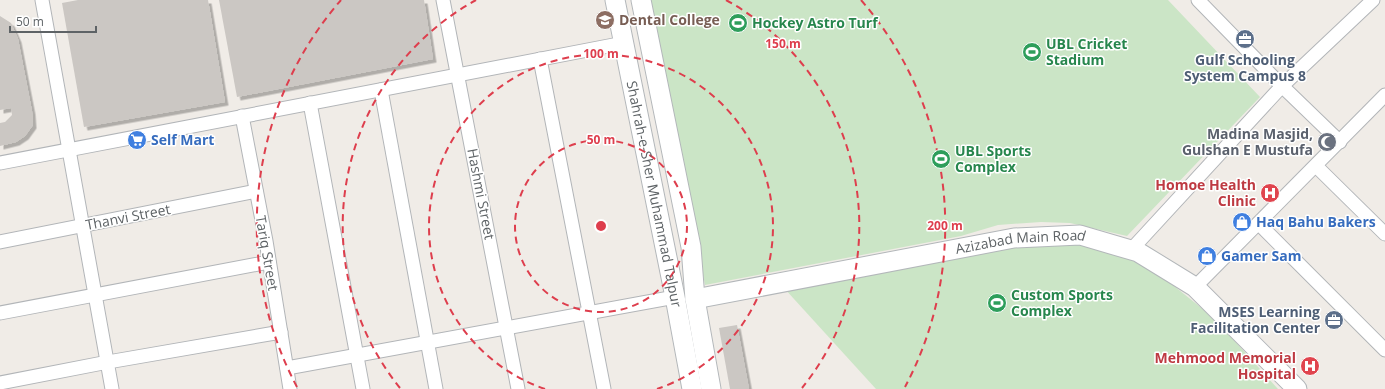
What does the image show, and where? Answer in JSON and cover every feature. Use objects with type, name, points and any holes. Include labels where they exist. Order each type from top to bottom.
[{"type":"main road","name":"Shahrah-e-Sher Muhammad Talpur","points":[[615,0],[676,297],[692,389]]},
{"type":"main road","name":"Shahrah-e-Sher Muhammad Talpur","points":[[641,0],[691,247],[695,299],[711,389]]},
{"type":"main road","name":"Azizabad Main Road","points":[[695,299],[1014,238],[1080,235],[1138,252],[1195,287],[1297,389]]},
{"type":"street","points":[[42,0],[112,389]]},
{"type":"street","name":"Hashmi Street","points":[[443,0],[518,389]]},
{"type":"street","points":[[1198,0],[1282,86],[1340,142]]},
{"type":"street","points":[[1131,250],[1282,86],[1372,0]]},
{"type":"street","points":[[0,163],[624,44]]},
{"type":"street","points":[[540,59],[604,389]]},
{"type":"street","points":[[381,90],[436,389]]},
{"type":"street","points":[[1195,287],[1340,142],[1380,109],[1385,95]]},
{"type":"street","points":[[310,104],[363,389]]},
{"type":"street","name":"Tariq Street","points":[[242,116],[269,262],[290,389]]},
{"type":"street","points":[[1316,166],[1385,234]]},
{"type":"street","name":"Thanvi Street","points":[[0,242],[256,191]]},
{"type":"street","points":[[1259,224],[1385,350]]},
{"type":"street","points":[[0,313],[269,262]]},
{"type":"street","points":[[287,368],[676,297]]},
{"type":"street","points":[[0,383],[108,362],[281,332]]},
{"type":"green space","name":"UBL Sports Complex","points":[[650,0],[1168,0],[1260,97],[1127,236],[1070,223],[1041,222],[998,225],[961,236],[705,285]]},
{"type":"green space","name":"Custom Sports Complex","points":[[1048,241],[1113,247],[1159,274],[1214,318],[1278,389],[876,389],[784,288]]},
{"type":"building","points":[[78,0],[208,0],[225,102],[84,127],[62,3]]},
{"type":"building","points":[[219,0],[424,0],[433,59],[237,97]]},
{"type":"building","points":[[0,16],[11,23],[18,39],[32,111],[33,125],[25,136],[16,142],[0,146],[0,123],[5,122],[12,115],[11,108],[0,110]]},
{"type":"building","points":[[737,325],[749,389],[730,389],[719,328]]},
{"type":"place","name":"Dental College","points":[[605,20]]},
{"type":"place","name":"Hockey Astro Turf","points":[[738,23]]},
{"type":"place","name":"Gulf Schooling System Campus 8","points":[[1245,39]]},
{"type":"place","name":"UBL Cricket Stadium","points":[[1032,52]]},
{"type":"place","name":"Self Mart","points":[[137,140]]},
{"type":"place","name":"Madina Masjid, Gulshan E Mustufa","points":[[1327,142]]},
{"type":"place","name":"UBL Sports Complex","points":[[941,159]]},
{"type":"place","name":"Homoe Health Clinic","points":[[1270,193]]},
{"type":"place","name":"Haq Bahu Bakers","points":[[1242,222]]},
{"type":"place","name":"Gamer Sam","points":[[1207,256]]},
{"type":"place","name":"Custom Sports Complex","points":[[997,303]]},
{"type":"place","name":"MSES Learning Facilitation Center","points":[[1334,320]]},
{"type":"place","name":"Mehmood Memorial Hospital","points":[[1310,366]]}]
